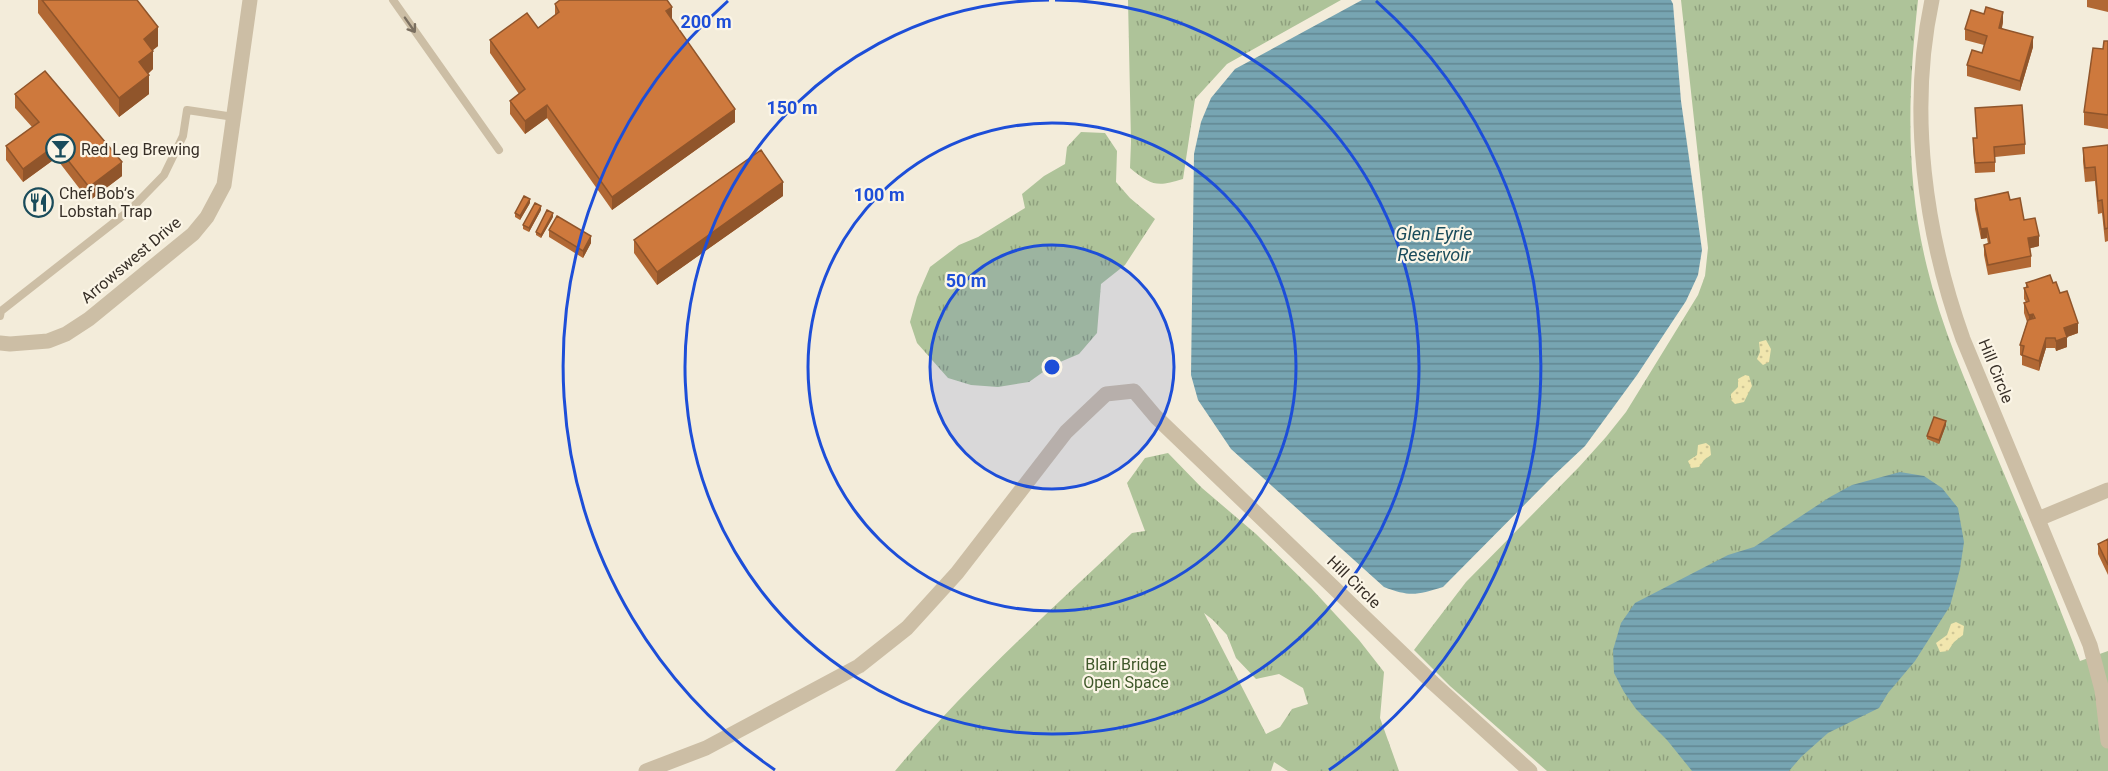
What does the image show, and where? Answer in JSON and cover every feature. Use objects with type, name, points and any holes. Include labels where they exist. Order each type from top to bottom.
[{"type":"street","name":"Arrowswest Drive","points":[[0,343],[48,341],[66,334],[88,319],[193,234],[207,217],[224,185],[250,0]]},
{"type":"street","name":"Hill Circle","points":[[1932,0],[1924,48],[1922,133],[1926,186],[1939,262],[1949,301],[1963,339],[2090,645],[2102,690],[2108,741]]},
{"type":"street","name":"Hill Circle","points":[[646,771],[706,748],[859,666],[907,628],[957,573],[1066,432],[1106,394],[1134,391],[1156,417],[1433,683],[1530,771]]},
{"type":"street","points":[[2038,519],[2108,490]]},
{"type":"lane","points":[[393,0],[499,150]]},
{"type":"lane","points":[[0,316],[2,311],[130,210],[164,175],[183,136],[187,110],[235,117]]},
{"type":"green space","points":[[1128,0],[1341,0],[1227,64],[1195,99],[1183,179],[1161,184],[1150,182],[1130,168]]},
{"type":"green space","points":[[1681,0],[1918,0],[1912,67],[1910,134],[1915,200],[1927,267],[1939,311],[1955,354],[2080,661],[2108,651],[2108,771],[1547,771],[1450,686],[1414,650],[1466,582],[1579,467],[1626,412],[1698,295],[1705,276],[1708,248]]},
{"type":"green space","points":[[1081,132],[1105,133],[1117,151],[1116,182],[1130,198],[1155,219],[1125,265],[1101,284],[1097,333],[1079,354],[1053,365],[1029,382],[998,387],[971,385],[948,378],[917,343],[910,322],[917,297],[930,267],[959,245],[978,237],[1025,208],[1022,194],[1044,176],[1065,164],[1067,147]]},
{"type":"green space","name":"Blair Bridge Open Space","points":[[1168,453],[1202,488],[1256,534],[1311,588],[1359,640],[1384,672],[1380,718],[1399,771],[1288,771],[1274,762],[1271,771],[895,771],[951,708],[1040,619],[1132,533],[1145,531],[1127,483],[1145,458]],"holes":[[[1204,613],[1227,635],[1236,658],[1256,679],[1279,674],[1303,688],[1308,704],[1292,709],[1280,727],[1266,734]]]},
{"type":"sand","points":[[1766,340],[1771,349],[1769,362],[1763,365],[1757,359],[1760,352],[1759,342]]},
{"type":"sand","points":[[1745,375],[1749,376],[1752,386],[1744,402],[1735,404],[1731,400],[1731,394],[1738,387],[1738,379]]},
{"type":"sand","points":[[1706,443],[1710,446],[1711,455],[1699,467],[1691,468],[1688,461],[1697,455],[1698,445]]},
{"type":"sand","points":[[1956,622],[1964,626],[1963,635],[1948,651],[1940,652],[1936,643],[1947,635],[1951,624]]},
{"type":"water","name":"Glen Eyrie Reservoir","points":[[1362,0],[1671,0],[1681,101],[1702,250],[1698,275],[1686,301],[1637,375],[1585,446],[1443,587],[1414,594],[1384,587],[1231,449],[1198,400],[1191,375],[1194,154],[1201,122],[1211,98],[1235,69]]},
{"type":"water","points":[[1900,472],[1924,476],[1942,488],[1958,508],[1964,542],[1960,569],[1950,606],[1915,661],[1888,693],[1879,708],[1828,733],[1789,771],[1692,771],[1667,740],[1636,709],[1614,673],[1613,650],[1621,623],[1635,603],[1728,555],[1754,547],[1852,485]]},
{"type":"building","points":[[42,0],[137,0],[158,27],[144,39],[153,51],[139,62],[149,75],[119,98]]},
{"type":"building","points":[[560,0],[667,0],[672,7],[666,11],[735,109],[612,197],[547,105],[525,121],[510,101],[525,89],[490,40],[527,13],[538,28],[559,12],[555,4]]},
{"type":"building","points":[[1986,7],[2003,12],[1999,28],[2033,37],[2020,81],[1967,65],[1972,50],[1982,53],[1987,36],[1965,29],[1971,10],[1984,14]]},
{"type":"building","points":[[2104,41],[2108,41],[2108,115],[2084,112],[2093,48],[2103,49]]},
{"type":"building","name":"Red Leg Brewing","points":[[45,71],[122,162],[89,187],[56,145],[23,169],[6,146],[39,122],[15,94]]},
{"type":"building","points":[[2022,105],[2025,144],[1994,147],[1995,162],[1975,163],[1973,138],[1977,138],[1975,108]]},
{"type":"building","points":[[2108,145],[2108,228],[2105,229],[2102,200],[2098,201],[2095,167],[2085,168],[2083,148]]},
{"type":"building","points":[[761,150],[783,182],[657,272],[634,240]]},
{"type":"building","points":[[2008,192],[2010,200],[2020,198],[2024,220],[2035,218],[2039,236],[2028,238],[2031,256],[1988,265],[1984,245],[1990,243],[1987,228],[1981,229],[1975,199]]},
{"type":"building","points":[[524,196],[530,199],[520,216],[515,213]]},
{"type":"building","points":[[535,203],[541,206],[529,228],[523,225]]},
{"type":"building","points":[[547,210],[553,213],[541,235],[536,232]]},
{"type":"building","points":[[557,216],[591,236],[583,251],[549,230]]},
{"type":"building","points":[[2050,275],[2053,283],[2056,282],[2060,293],[2067,291],[2078,323],[2064,328],[2067,337],[2056,341],[2055,338],[2046,338],[2039,361],[2022,355],[2024,346],[2020,345],[2028,320],[2035,318],[2033,314],[2029,315],[2024,303],[2029,301],[2024,288],[2028,287],[2026,283]]},
{"type":"building","points":[[1934,417],[1946,421],[1939,440],[1927,436]]},
{"type":"building","points":[[2108,539],[2108,565],[2098,544]]},
{"type":"place","name":"Red Leg Brewing","points":[[60,149]]},
{"type":"place","name":"Chef Bob’s Lobstah Trap","points":[[38,202]]}]
